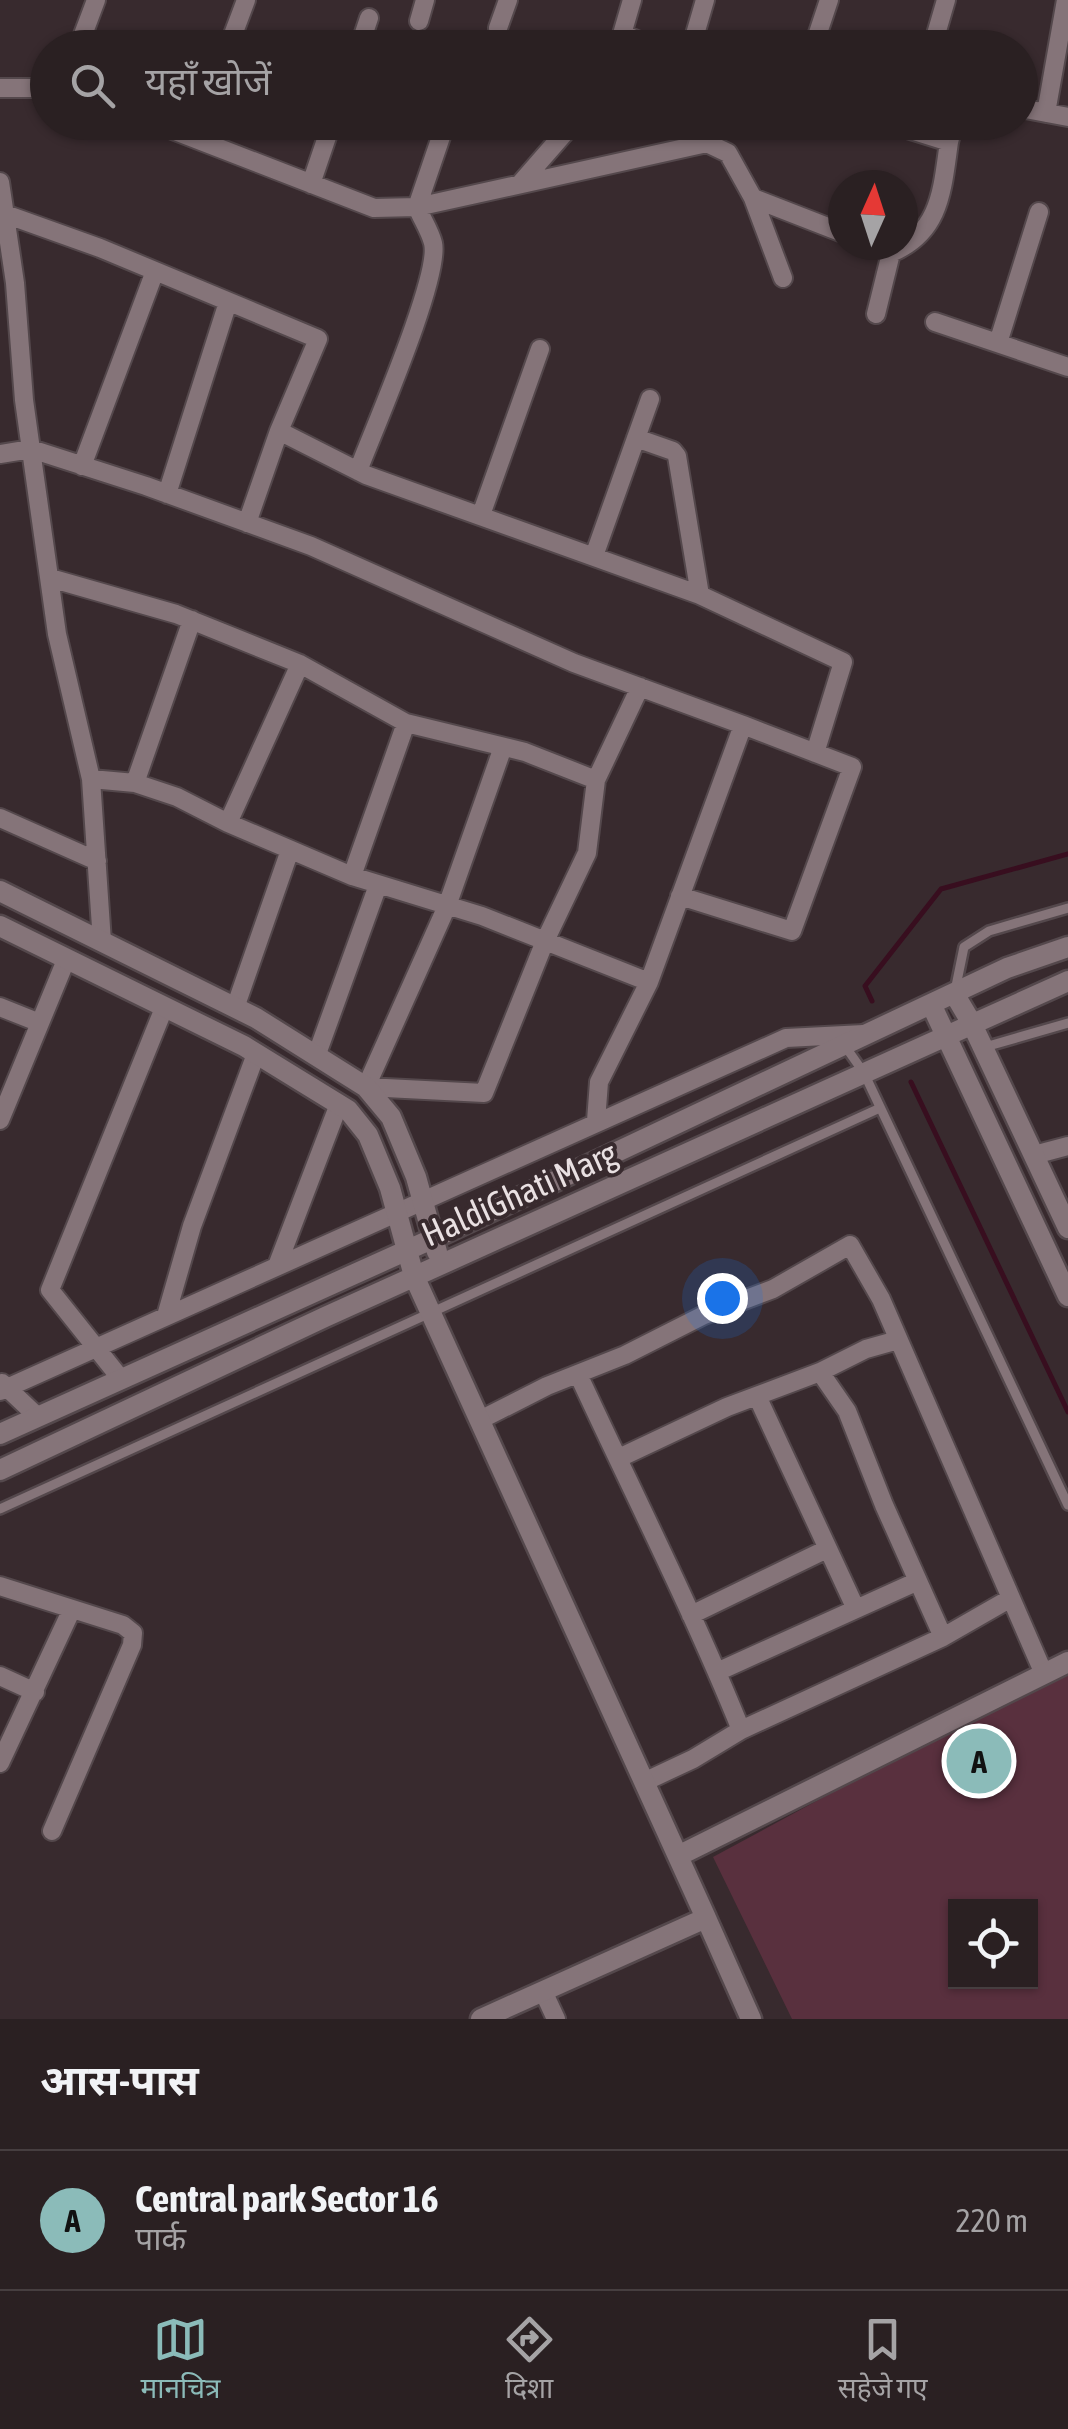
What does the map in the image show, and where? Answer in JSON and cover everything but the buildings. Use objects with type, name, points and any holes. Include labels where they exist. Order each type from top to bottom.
[{"type":"street","points":[[85,30],[96,0]]},
{"type":"street","points":[[235,30],[246,0]]},
{"type":"street","points":[[418,20],[425,0]]},
{"type":"street","points":[[498,28],[508,0]]},
{"type":"street","points":[[623,30],[632,0]]},
{"type":"street","points":[[697,30],[706,0]]},
{"type":"street","points":[[819,30],[829,0]]},
{"type":"street","points":[[937,30],[946,0]]},
{"type":"street","points":[[1046,113],[1066,0]]},
{"type":"street","points":[[365,30],[369,18]]},
{"type":"street","points":[[0,88],[30,88]]},
{"type":"street","points":[[1038,111],[1068,117]]},
{"type":"street","points":[[217,140],[311,184],[374,208],[417,208],[706,143],[728,154],[753,198],[783,278]]},
{"type":"street","points":[[311,184],[326,140]]},
{"type":"street","points":[[358,471],[406,352],[434,246],[417,208],[440,140]]},
{"type":"street","points":[[520,184],[558,140]]},
{"type":"street","points":[[918,237],[929,223],[941,193],[949,142],[944,140]]},
{"type":"street","points":[[0,182],[31,449],[58,634],[91,778],[102,942]]},
{"type":"street","points":[[753,198],[828,227]]},
{"type":"street","points":[[998,343],[1039,212]]},
{"type":"street","points":[[5,214],[318,339],[278,431],[247,523]]},
{"type":"street","points":[[876,314],[889,260]]},
{"type":"street","points":[[82,466],[155,271]]},
{"type":"street","points":[[167,494],[228,302]]},
{"type":"street","points":[[935,322],[1068,367]]},
{"type":"street","points":[[482,515],[540,349]]},
{"type":"street","points":[[594,556],[650,399]]},
{"type":"street","points":[[278,431],[358,471],[700,595],[843,662],[816,753]]},
{"type":"street","points":[[636,438],[674,451],[677,456],[700,595]]},
{"type":"street","points":[[0,454],[31,449],[311,546],[574,663],[852,767],[792,931],[680,896]]},
{"type":"street","points":[[50,578],[192,620],[300,664],[406,723],[503,747],[596,780]]},
{"type":"street","points":[[135,783],[192,620]]},
{"type":"street","points":[[228,823],[300,664]]},
{"type":"street","points":[[366,1087],[484,1093],[587,853],[596,780],[640,688]]},
{"type":"street","points":[[352,876],[406,723]]},
{"type":"street","points":[[596,1113],[598,1082],[649,982],[743,726]]},
{"type":"street","points":[[366,1087],[447,906],[503,747]]},
{"type":"street","points":[[91,778],[135,783],[178,797],[228,823],[352,876],[546,941],[649,982]]},
{"type":"street","points":[[0,818],[98,861]]},
{"type":"street","points":[[235,1008],[290,850]]},
{"type":"street","points":[[317,1054],[378,886]]},
{"type":"street","points":[[0,891],[235,1008],[366,1087],[392,1117],[442,1264]]},
{"type":"street","points":[[0,926],[256,1054],[338,1104],[368,1135],[390,1188],[414,1276],[751,2019]]},
{"type":"street","name":"HaldiGhati Marg","points":[[0,1434],[432,1239],[1006,968],[1068,947]]},
{"type":"street","points":[[0,1120],[66,960]]},
{"type":"street","name":"HaldiGhati Marg","points":[[0,1470],[414,1276],[1068,981]]},
{"type":"street","points":[[954,995],[971,1022],[1068,1228]]},
{"type":"street","points":[[932,1006],[1068,1296]]},
{"type":"street","points":[[0,1007],[40,1024]]},
{"type":"street","points":[[122,1380],[50,1290],[164,1008]]},
{"type":"street","points":[[38,1417],[3,1387],[422,1200],[596,1113],[786,1038],[874,1033]]},
{"type":"street","points":[[166,1316],[192,1226],[256,1054]]},
{"type":"street","points":[[277,1266],[338,1104]]},
{"type":"street","points":[[1034,1155],[1068,1146]]},
{"type":"street","points":[[480,1420],[704,1315],[773,1288],[850,1245],[881,1298],[1044,1674]]},
{"type":"street","points":[[619,1458],[866,1349],[898,1340]]},
{"type":"street","points":[[820,1372],[847,1411],[943,1637]]},
{"type":"street","points":[[578,1374],[741,1730]]},
{"type":"street","points":[[758,1396],[855,1607]]},
{"type":"street","points":[[690,1615],[826,1549]]},
{"type":"street","points":[[717,1672],[918,1581]]},
{"type":"street","points":[[0,1586],[122,1625],[133,1633],[132,1644],[52,1831]]},
{"type":"street","points":[[644,1782],[741,1730],[943,1637],[1011,1598]]},
{"type":"street","points":[[0,1763],[72,1609]]},
{"type":"street","points":[[678,1856],[1068,1662]]},
{"type":"street","points":[[0,1676],[35,1692]]},
{"type":"street","points":[[481,2019],[706,1918]]},
{"type":"street","points":[[543,1991],[556,2019]]},
{"type":"lane","points":[[954,995],[964,947],[989,931],[1068,908]]},
{"type":"lane","points":[[983,1048],[1068,1023]]},
{"type":"lane","points":[[845,1046],[864,1073],[1068,1506]]},
{"type":"lane","points":[[0,1508],[880,1108]]},
{"type":"shaded area","points":[[1068,1665],[1068,2019],[792,2019],[713,1857]]},
{"type":"waterway","points":[[872,1001],[865,986],[941,889],[1068,854]]},
{"type":"waterway","points":[[911,1082],[1068,1412]]},
{"type":"place","name":"Central park Sector 16","points":[[979,1761]]}]
